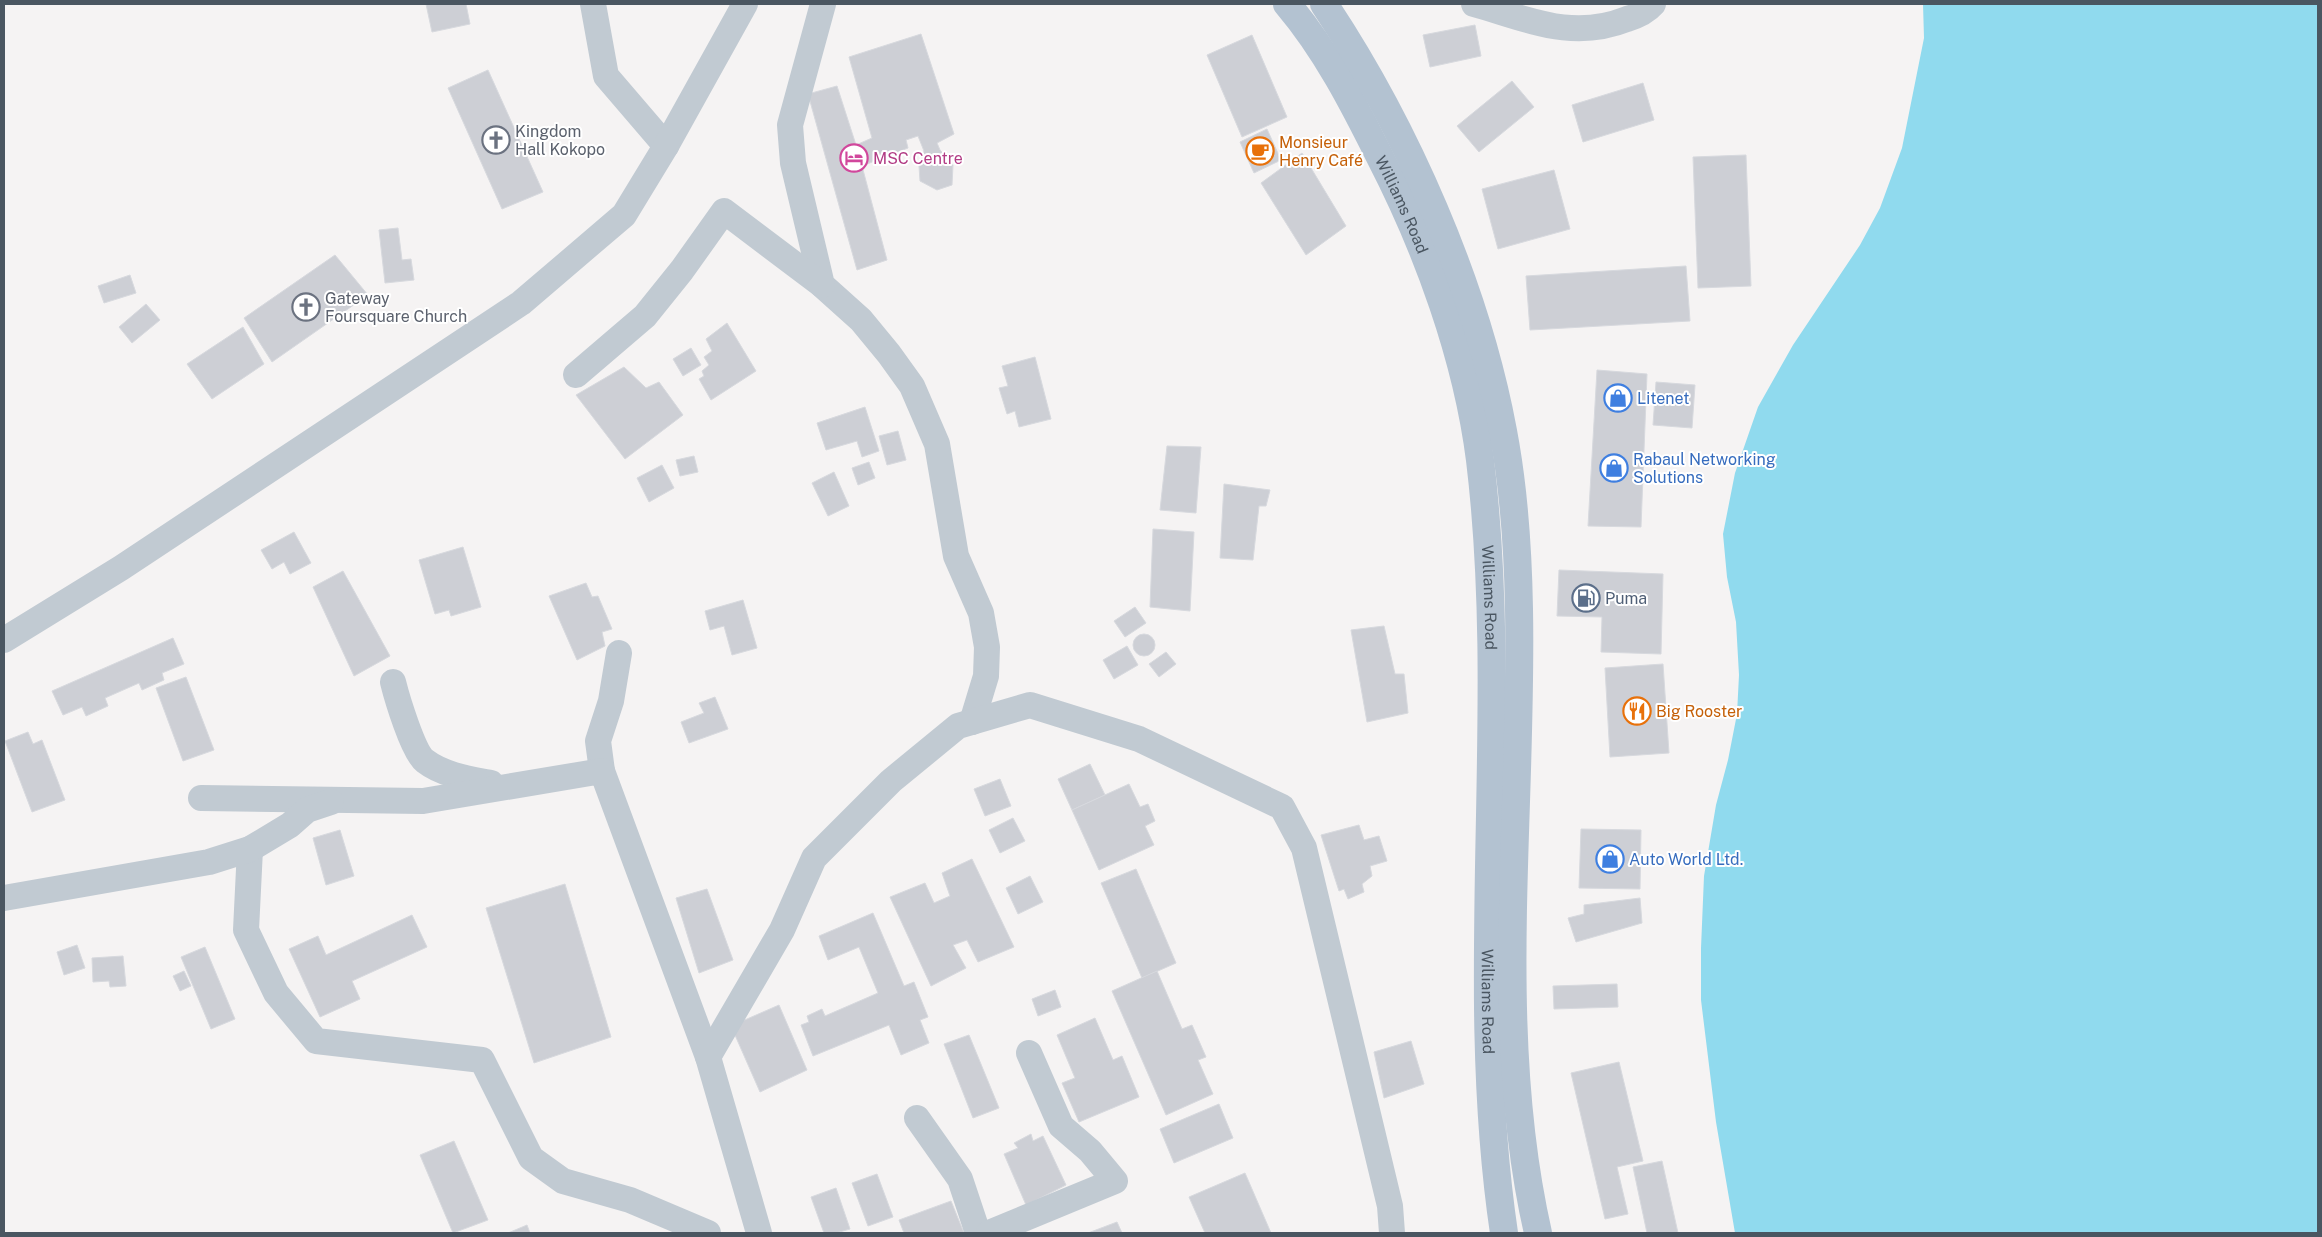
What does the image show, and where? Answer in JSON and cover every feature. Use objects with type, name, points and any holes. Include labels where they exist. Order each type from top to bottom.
[{"type":"main road","name":"Williams Road","points":[[1287,4],[1346,89],[1402,200],[1442,305],[1462,372],[1480,458],[1491,601],[1491,755],[1486,960],[1495,1171],[1504,1233]]},
{"type":"main road","name":"Williams Road","points":[[1324,4],[1370,79],[1429,199],[1465,294],[1490,374],[1503,432],[1512,494],[1519,609],[1513,958],[1518,1100],[1525,1166],[1538,1233]]},
{"type":"street","points":[[593,4],[606,76],[666,146]]},
{"type":"street","points":[[4,640],[129,563],[521,303],[624,215],[666,146],[745,4]]},
{"type":"street","points":[[822,285],[793,163],[790,125],[823,4]]},
{"type":"street","points":[[1474,4],[1568,30],[1612,26],[1639,15],[1653,4]]},
{"type":"street","points":[[576,374],[645,316],[682,270],[724,211],[822,285],[860,320],[912,386],[937,444],[956,556],[980,612],[987,647],[986,676],[972,722]]},
{"type":"street","points":[[619,653],[611,701],[598,741],[602,771],[708,1057],[759,1233]]},
{"type":"street","points":[[393,682],[403,719],[424,761],[462,778],[507,786]]},
{"type":"street","points":[[708,1057],[782,930],[814,858],[891,781],[958,726],[1030,705],[1139,739],[1282,807],[1304,848],[1390,1206],[1392,1233]]},
{"type":"street","points":[[201,798],[423,801],[602,771]]},
{"type":"street","points":[[4,898],[200,864],[250,849],[290,825],[307,810],[342,799]]},
{"type":"street","points":[[250,849],[246,930],[276,993],[316,1041],[482,1060],[531,1158],[563,1181],[630,1200],[708,1233]]},
{"type":"street","points":[[989,1233],[1115,1181],[1090,1151],[1061,1126],[1029,1053]]},
{"type":"street","points":[[917,1118],[960,1180],[978,1233]]},
{"type":"water","points":[[1923,4],[2318,4],[2318,1233],[1735,1233],[1716,1122],[1701,1000],[1704,876],[1716,805],[1728,760],[1737,714],[1739,675],[1736,622],[1727,577],[1723,534],[1735,473],[1758,407],[1793,345],[1860,245],[1880,208],[1902,148],[1924,38]]},
{"type":"building","points":[[426,4],[466,4],[470,24],[432,32]]},
{"type":"building","points":[[1475,25],[1481,56],[1430,67],[1423,35]]},
{"type":"building","name":"MSC Centre","points":[[921,34],[954,134],[937,143],[940,150],[953,165],[952,185],[937,190],[920,181],[919,166],[924,151],[918,136],[906,140],[908,148],[862,166],[887,260],[857,270],[808,94],[837,86],[856,145],[872,138],[849,57]]},
{"type":"building","points":[[1252,35],[1287,117],[1242,137],[1207,55]]},
{"type":"building","name":"Kingdom Hall Kokopo","points":[[488,70],[543,192],[502,209],[448,88]]},
{"type":"building","points":[[1512,81],[1534,107],[1479,152],[1457,126]]},
{"type":"building","points":[[1643,83],[1654,120],[1583,142],[1572,105]]},
{"type":"building","name":"Monsieur Henry Café","points":[[1267,129],[1281,160],[1254,173],[1240,142]]},
{"type":"building","points":[[1302,153],[1346,226],[1306,255],[1261,183]]},
{"type":"building","points":[[1746,155],[1751,286],[1698,288],[1693,157]]},
{"type":"building","points":[[1554,170],[1570,229],[1498,249],[1482,189]]},
{"type":"building","points":[[398,228],[402,260],[411,259],[414,280],[385,283],[379,230]]},
{"type":"building","name":"Gateway Foursquare Church","points":[[335,255],[368,295],[272,362],[244,318]]},
{"type":"building","points":[[1686,266],[1690,321],[1530,330],[1526,276]]},
{"type":"building","points":[[130,275],[136,293],[104,303],[98,286]]},
{"type":"building","points":[[146,304],[160,320],[132,343],[119,327]]},
{"type":"building","points":[[727,323],[756,371],[711,400],[699,379],[704,376],[702,371],[709,365],[704,357],[712,351],[706,339]]},
{"type":"building","points":[[243,327],[264,364],[212,399],[187,364]]},
{"type":"building","points":[[691,348],[701,365],[683,376],[673,359]]},
{"type":"building","points":[[1035,357],[1051,419],[1019,427],[1015,411],[1007,414],[999,388],[1008,386],[1002,366]]},
{"type":"building","points":[[624,367],[646,388],[659,382],[683,415],[625,459],[576,395]]},
{"type":"building","points":[[1597,370],[1647,374],[1641,527],[1588,526]]},
{"type":"building","points":[[1656,382],[1695,385],[1692,428],[1653,425]]},
{"type":"building","points":[[865,407],[879,451],[862,457],[857,441],[826,450],[817,423]]},
{"type":"building","points":[[898,431],[906,460],[887,465],[879,436]]},
{"type":"building","points":[[1167,446],[1201,447],[1196,513],[1160,510]]},
{"type":"building","points":[[694,456],[698,472],[680,476],[676,460]]},
{"type":"building","points":[[869,462],[875,478],[858,485],[852,468]]},
{"type":"building","points":[[662,465],[674,488],[649,502],[637,478]]},
{"type":"building","points":[[834,472],[849,506],[828,516],[812,483]]},
{"type":"building","points":[[1224,484],[1270,490],[1266,506],[1259,506],[1253,560],[1220,558]]},
{"type":"building","points":[[1153,529],[1194,532],[1190,611],[1150,607]]},
{"type":"building","points":[[294,532],[311,563],[290,574],[284,562],[272,569],[261,550]]},
{"type":"building","points":[[463,547],[481,607],[451,616],[449,610],[435,614],[419,560]]},
{"type":"building","points":[[1559,570],[1663,574],[1661,654],[1601,652],[1602,617],[1557,616]]},
{"type":"building","points":[[343,571],[390,656],[354,676],[313,587]]},
{"type":"building","points":[[586,583],[592,597],[598,596],[612,629],[602,632],[605,646],[577,660],[549,596]]},
{"type":"building","points":[[743,600],[757,648],[732,655],[724,626],[710,630],[705,611]]},
{"type":"building","points":[[1135,607],[1146,623],[1125,637],[1114,621]]},
{"type":"building","points":[[1384,626],[1395,674],[1404,674],[1408,713],[1367,722],[1351,630]]},
{"type":"building","points":[[1144,634],[1152,637],[1155,645],[1152,653],[1144,656],[1136,653],[1133,645],[1136,637]]},
{"type":"building","points":[[173,638],[184,664],[162,673],[164,680],[142,690],[139,683],[105,698],[108,706],[86,716],[82,707],[63,715],[52,691]]},
{"type":"building","points":[[1127,646],[1138,665],[1114,679],[1103,660]]},
{"type":"building","points":[[1166,652],[1176,664],[1159,677],[1149,664]]},
{"type":"building","name":"Big Rooster","points":[[1663,664],[1669,753],[1610,757],[1605,668]]},
{"type":"building","points":[[186,677],[214,750],[183,761],[156,688]]},
{"type":"building","points":[[715,697],[728,729],[689,743],[681,722],[704,713],[699,703]]},
{"type":"building","points":[[28,732],[33,744],[42,740],[65,800],[32,812],[5,741]]},
{"type":"building","points":[[1090,764],[1105,795],[1072,810],[1058,779]]},
{"type":"building","points":[[1000,779],[1011,806],[985,816],[974,789]]},
{"type":"building","points":[[1129,784],[1140,807],[1148,804],[1155,821],[1145,826],[1154,845],[1099,870],[1072,810]]},
{"type":"building","points":[[1013,818],[1025,841],[1000,853],[989,830]]},
{"type":"building","points":[[1359,825],[1364,840],[1379,836],[1387,861],[1370,866],[1372,876],[1362,884],[1364,892],[1348,899],[1344,889],[1339,891],[1321,835]]},
{"type":"building","name":"Auto World Ltd.","points":[[1581,829],[1641,830],[1640,889],[1579,888]]},
{"type":"building","points":[[340,830],[354,876],[326,885],[313,838]]},
{"type":"building","points":[[972,859],[1014,947],[978,962],[967,940],[953,945],[966,968],[931,986],[890,897],[925,883],[934,903],[950,896],[942,873]]},
{"type":"building","points":[[1136,869],[1176,963],[1142,978],[1101,883]]},
{"type":"building","points":[[1030,876],[1043,902],[1018,914],[1006,888]]},
{"type":"building","points":[[565,884],[611,1037],[534,1063],[486,908]]},
{"type":"building","points":[[707,889],[733,960],[699,973],[676,898]]},
{"type":"building","points":[[1640,898],[1642,923],[1576,942],[1568,918],[1584,914],[1584,905]]},
{"type":"building","points":[[873,913],[904,986],[914,982],[928,1017],[920,1020],[929,1043],[901,1055],[889,1025],[813,1056],[801,1025],[809,1022],[807,1016],[822,1009],[825,1016],[878,993],[859,947],[828,960],[819,936]]},
{"type":"building","points":[[412,915],[427,947],[352,981],[360,999],[320,1017],[289,949],[318,936],[326,955]]},
{"type":"building","points":[[77,945],[85,968],[64,975],[57,952]]},
{"type":"building","points":[[205,947],[235,1019],[211,1029],[181,957]]},
{"type":"building","points":[[123,956],[126,986],[110,987],[109,981],[93,982],[92,958]]},
{"type":"building","points":[[184,971],[191,986],[180,991],[173,976]]},
{"type":"building","points":[[1157,971],[1182,1029],[1192,1025],[1206,1057],[1198,1060],[1213,1094],[1166,1115],[1112,991]]},
{"type":"building","points":[[1617,984],[1618,1007],[1554,1009],[1553,986]]},
{"type":"building","points":[[1055,990],[1061,1007],[1038,1016],[1032,999]]},
{"type":"building","points":[[779,1005],[807,1070],[760,1092],[731,1026]]},
{"type":"building","points":[[1095,1018],[1113,1060],[1122,1056],[1139,1097],[1079,1122],[1062,1083],[1075,1078],[1057,1035]]},
{"type":"building","points":[[969,1035],[999,1108],[973,1118],[944,1044]]},
{"type":"building","points":[[1411,1041],[1424,1084],[1384,1098],[1374,1052]]},
{"type":"building","points":[[1619,1062],[1643,1161],[1617,1167],[1628,1214],[1605,1219],[1571,1073]]},
{"type":"building","points":[[1219,1104],[1233,1138],[1174,1163],[1160,1129]]},
{"type":"building","points":[[1031,1134],[1033,1141],[1043,1136],[1066,1185],[1026,1205],[1004,1154],[1018,1148],[1014,1143]]},
{"type":"building","points":[[454,1141],[488,1220],[453,1233],[420,1155]]},
{"type":"building","points":[[1662,1161],[1678,1233],[1647,1233],[1633,1167]]},
{"type":"building","points":[[1245,1173],[1271,1233],[1205,1233],[1189,1197]]},
{"type":"building","points":[[877,1174],[893,1217],[868,1226],[852,1183]]},
{"type":"building","points":[[836,1188],[850,1229],[836,1233],[824,1233],[811,1197]]},
{"type":"building","points":[[951,1201],[964,1233],[904,1233],[899,1220]]},
{"type":"building","points":[[1117,1222],[1122,1233],[1088,1233]]},
{"type":"building","points":[[527,1225],[530,1233],[508,1233]]},
{"type":"place","name":"Kingdom Hall Kokopo","points":[[496,140]]},
{"type":"place","name":"Monsieur Henry Café","points":[[1260,151]]},
{"type":"place","name":"MSC Centre","points":[[854,158]]},
{"type":"place","name":"Gateway Foursquare Church","points":[[306,307]]},
{"type":"place","name":"Litenet","points":[[1618,398]]},
{"type":"place","name":"Rabaul Networking Solutions","points":[[1614,468]]},
{"type":"place","name":"Puma","points":[[1586,598]]},
{"type":"place","name":"Big Rooster","points":[[1637,711]]},
{"type":"place","name":"Auto World Ltd.","points":[[1610,859]]}]
